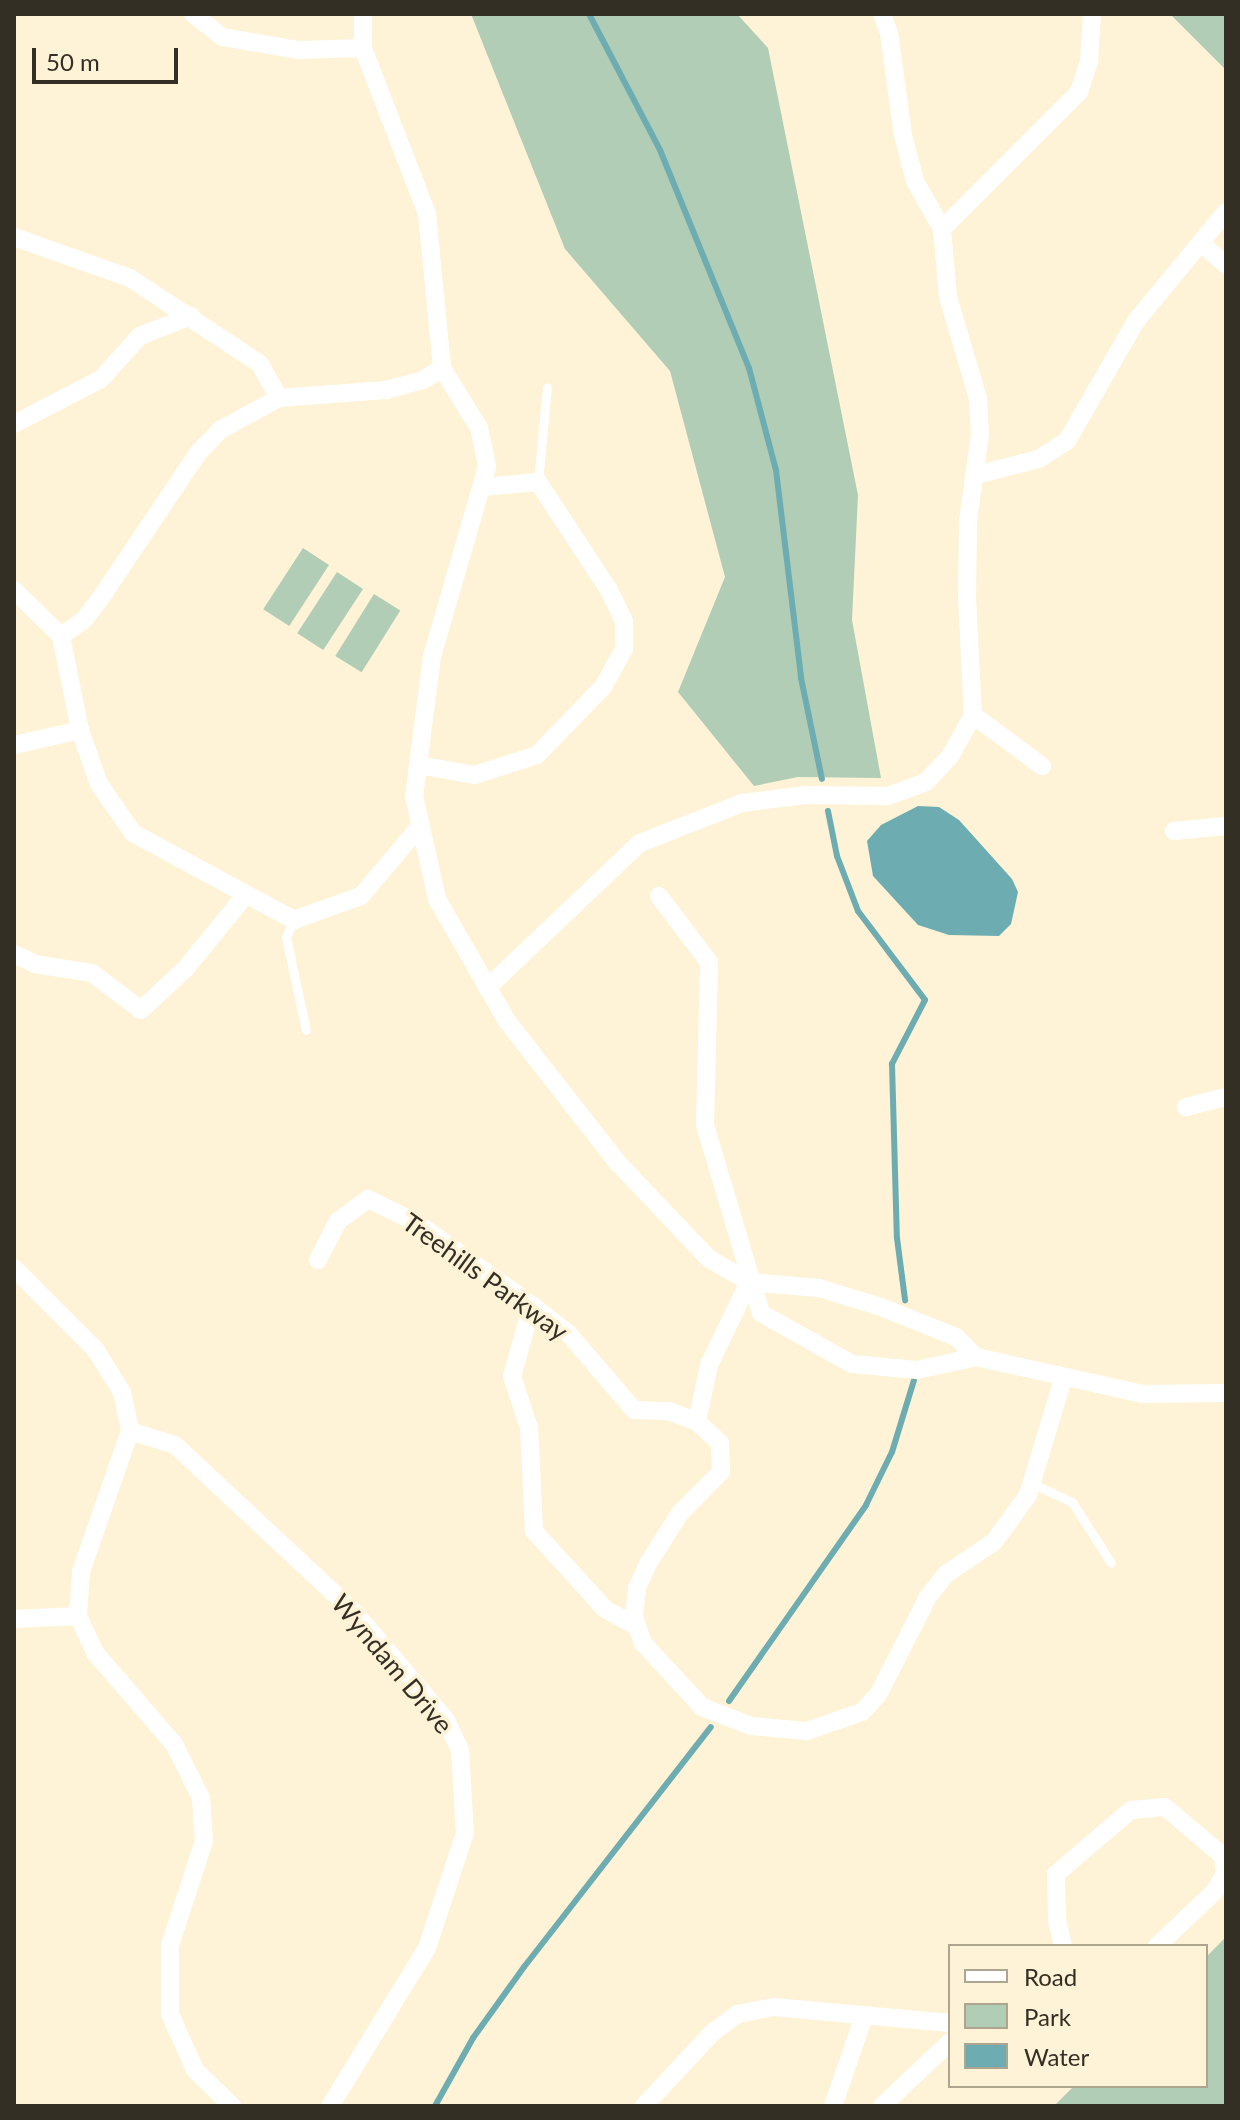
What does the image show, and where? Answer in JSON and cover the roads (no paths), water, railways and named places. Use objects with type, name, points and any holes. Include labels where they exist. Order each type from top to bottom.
[{"type":"street","points":[[193,14],[222,37],[299,50],[363,48]]},
{"type":"street","points":[[363,14],[363,48],[427,214],[442,368],[479,428],[487,467],[432,656],[414,796],[437,899],[487,988],[618,1163],[708,1258],[749,1282],[819,1288],[881,1307],[956,1337],[976,1357]]},
{"type":"street","points":[[487,988],[640,843],[742,803],[805,795],[888,796],[926,782],[951,755],[973,715],[967,567],[976,475],[978,398],[948,297],[942,229],[915,181],[882,14]]},
{"type":"street","points":[[942,229],[1079,92],[1089,61],[1092,14]]},
{"type":"street","points":[[976,475],[1039,459],[1067,441],[1136,321],[1226,212]]},
{"type":"street","points":[[14,237],[130,278],[260,364],[279,398]]},
{"type":"street","points":[[1202,244],[1226,265]]},
{"type":"street","points":[[14,424],[101,379],[140,336],[191,316]]},
{"type":"street","points":[[61,636],[84,620],[198,453],[220,430],[279,398],[320,399],[386,390],[423,380],[442,368]]},
{"type":"street","points":[[418,765],[475,775],[537,755],[603,687],[624,649],[624,621],[609,590],[538,482],[482,487]]},
{"type":"street","points":[[14,590],[61,636],[80,730],[99,784],[133,833],[244,897],[294,920],[361,896],[421,825]]},
{"type":"street","points":[[973,715],[1042,766]]},
{"type":"street","points":[[14,745],[80,730]]},
{"type":"street","points":[[1174,831],[1226,826]]},
{"type":"street","points":[[659,896],[709,962],[705,1125],[749,1282],[761,1313],[852,1364],[917,1370],[976,1357],[1063,1379],[1143,1394],[1226,1393]]},
{"type":"street","points":[[14,954],[35,964],[92,973],[141,1010],[186,968],[244,897]]},
{"type":"street","points":[[1186,1107],[1226,1097]]},
{"type":"street","name":"Treehills Parkway","points":[[318,1260],[338,1221],[368,1199],[417,1223],[568,1333],[634,1410],[669,1411],[697,1422]]},
{"type":"street","points":[[17,1278],[95,1349],[122,1392],[130,1431],[81,1572],[78,1616],[96,1654],[174,1744],[201,1798],[204,1841],[170,1945],[170,2014],[195,2070],[232,2106]]},
{"type":"street","points":[[749,1282],[709,1365],[697,1422],[720,1443],[721,1472],[680,1513],[649,1562],[637,1588],[636,1626],[643,1643],[702,1707],[751,1726],[807,1731],[862,1712],[878,1695],[928,1597],[946,1574],[994,1542],[1033,1484],[1063,1379]]},
{"type":"street","points":[[532,1305],[512,1376],[529,1428],[534,1531],[605,1609],[636,1626]]},
{"type":"street","name":"Wyndam Drive","points":[[130,1431],[175,1445],[357,1615],[446,1720],[460,1750],[465,1833],[427,1948],[330,2106]]},
{"type":"street","points":[[14,1619],[78,1616]]},
{"type":"street","points":[[1063,1944],[1057,1921],[1056,1874],[1131,1810],[1165,1807],[1223,1856],[1225,1874],[1214,1892],[1159,1944]]},
{"type":"street","points":[[644,2106],[713,2032],[738,2014],[774,2007],[863,2019],[948,2023]]},
{"type":"street","points":[[833,2106],[863,2019]]},
{"type":"street","points":[[882,2106],[948,2044]]},
{"type":"lane","points":[[538,482],[547,387]]},
{"type":"lane","points":[[294,920],[286,937],[306,1030]]},
{"type":"lane","points":[[1033,1484],[1072,1502],[1111,1563]]},
{"type":"water","points":[[918,806],[939,807],[959,820],[1012,879],[1018,892],[1011,924],[999,936],[949,935],[918,925],[873,876],[867,841],[881,825]]},
{"type":"waterway","points":[[589,14],[660,150],[749,368],[776,470],[801,678],[822,779]]},
{"type":"waterway","points":[[828,811],[837,856],[858,911],[925,1000],[892,1064],[897,1238],[905,1300]]},
{"type":"waterway","points":[[729,1701],[866,1505],[892,1452],[914,1380]]},
{"type":"waterway","points":[[435,2106],[473,2038],[524,1967],[711,1727]]}]
